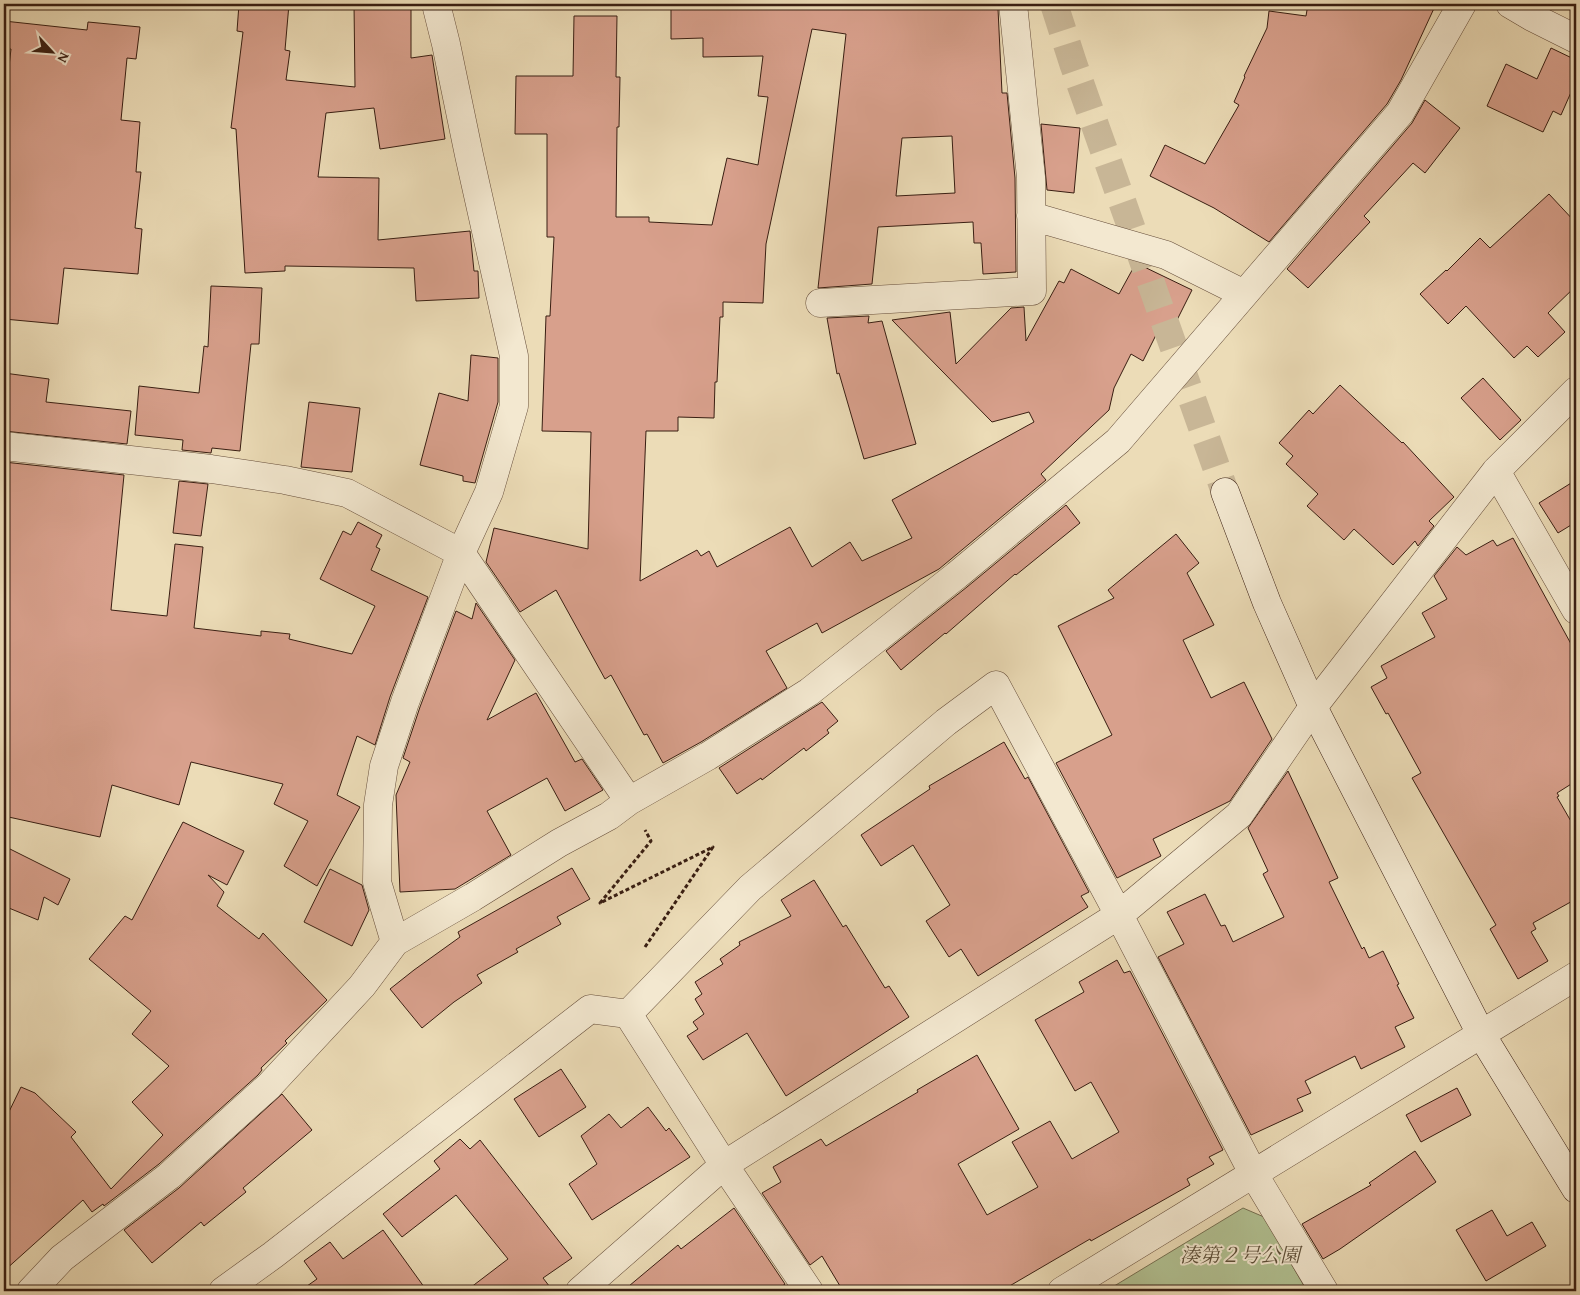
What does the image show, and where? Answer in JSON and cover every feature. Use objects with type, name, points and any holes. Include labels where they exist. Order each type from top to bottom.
[{"type":"street","points":[[395,942],[377,882],[378,805],[384,766],[405,702],[462,553],[489,492],[514,406],[514,356],[436,4]]},
{"type":"street","points":[[820,302],[1032,291],[1032,177],[1013,4]]},
{"type":"street","points":[[31,1291],[62,1258],[169,1176],[269,1086],[362,986],[395,942],[473,897],[559,843],[609,816],[809,692],[957,575],[1118,441],[1400,113],[1462,4]]},
{"type":"street","points":[[1510,4],[1576,39]]},
{"type":"street","points":[[1031,216],[1166,255],[1244,294]]},
{"type":"street","points":[[580,1291],[724,1165],[1119,915],[1239,815],[1312,707],[1496,471],[1576,391]]},
{"type":"street","points":[[4,446],[221,471],[286,480],[347,493],[462,553],[629,802]]},
{"type":"street","points":[[1496,471],[1576,610]]},
{"type":"street","points":[[1225,492],[1268,603],[1312,707],[1481,1034],[1576,1189]]},
{"type":"street","points":[[628,1014],[750,888],[946,722],[996,686],[1119,915],[1253,1173],[1324,1291]]},
{"type":"street","points":[[1062,1291],[1576,976]]},
{"type":"street","points":[[223,1291],[273,1255],[590,1009],[628,1014]]},
{"type":"street","points":[[628,1014],[724,1165],[809,1291]]},
{"type":"path","points":[[629,802],[651,841],[600,903],[713,847],[643,949]]},
{"type":"green space","name":"湊第２号公園","points":[[1243,1208],[1264,1217],[1307,1291],[1106,1291]]},
{"type":"building","points":[[239,4],[289,4],[285,50],[290,51],[286,80],[355,87],[354,4],[411,4],[411,58],[432,55],[445,139],[380,149],[374,108],[326,113],[318,177],[379,178],[378,240],[470,231],[474,271],[478,271],[479,298],[416,301],[414,268],[285,266],[285,271],[245,273],[236,129],[231,128],[243,32],[237,31]]},
{"type":"building","points":[[671,4],[984,4],[984,9],[998,9],[1002,93],[1007,93],[1015,178],[1016,272],[983,274],[981,243],[974,243],[973,222],[878,227],[872,284],[818,288],[846,34],[812,29],[766,244],[763,303],[723,302],[723,317],[720,317],[714,418],[678,417],[678,431],[646,431],[640,581],[697,550],[701,556],[709,551],[717,567],[790,527],[812,567],[850,542],[862,561],[912,538],[892,500],[1034,422],[1029,412],[992,422],[892,320],[950,312],[956,364],[1011,308],[1024,307],[1026,341],[1059,281],[1064,283],[1071,269],[1119,294],[1136,263],[1192,290],[1171,332],[1160,327],[1143,361],[1131,354],[1114,388],[1109,410],[1041,474],[1046,480],[939,569],[822,633],[817,623],[766,651],[787,688],[701,742],[663,763],[647,734],[644,735],[611,675],[605,679],[556,590],[520,612],[486,562],[494,528],[588,549],[591,432],[542,431],[546,316],[550,316],[554,237],[547,237],[547,134],[515,134],[516,76],[573,76],[574,16],[617,16],[616,77],[620,77],[619,127],[617,127],[616,217],[649,217],[649,222],[712,225],[727,158],[758,165],[768,97],[758,96],[763,56],[703,57],[703,38],[671,39]],"holes":[[[952,136],[955,193],[896,196],[902,138]]]},
{"type":"building","points":[[1308,4],[1436,4],[1401,80],[1387,104],[1269,242],[1214,208],[1150,176],[1165,145],[1205,164],[1239,105],[1234,102],[1267,28],[1269,11],[1306,16]]},
{"type":"building","points":[[4,21],[87,30],[88,22],[140,27],[136,59],[127,58],[121,120],[140,122],[136,172],[141,172],[135,228],[142,229],[138,274],[64,268],[58,324],[4,319],[4,110],[11,49],[4,49]]},
{"type":"building","points":[[1551,48],[1576,60],[1576,81],[1561,115],[1553,111],[1543,132],[1487,106],[1506,64],[1537,79]]},
{"type":"building","points":[[1425,100],[1460,128],[1425,173],[1413,163],[1364,216],[1370,222],[1308,288],[1287,269],[1412,123]]},
{"type":"building","points":[[1041,124],[1080,128],[1074,193],[1047,190]]},
{"type":"building","points":[[1549,194],[1576,223],[1576,286],[1548,313],[1565,332],[1538,357],[1527,346],[1514,358],[1466,306],[1448,324],[1420,294],[1447,271],[1480,238],[1490,248]]},
{"type":"building","points":[[211,286],[262,288],[259,344],[251,344],[240,451],[212,448],[211,453],[182,450],[183,440],[135,435],[139,386],[199,393],[204,346],[208,347]]},
{"type":"building","points":[[869,316],[868,323],[882,321],[916,444],[864,459],[839,373],[837,374],[827,318]]},
{"type":"building","points":[[471,355],[498,358],[498,402],[475,483],[463,481],[463,476],[420,465],[439,393],[468,401]]},
{"type":"building","points":[[4,373],[49,379],[46,402],[131,411],[127,444],[4,431]]},
{"type":"building","points":[[1483,378],[1521,420],[1500,440],[1461,398]]},
{"type":"building","points":[[1340,385],[1403,442],[1454,497],[1429,521],[1434,526],[1418,546],[1415,541],[1393,565],[1354,529],[1344,540],[1307,506],[1318,494],[1286,464],[1293,456],[1279,443],[1309,410],[1313,414]]},
{"type":"building","points":[[309,402],[360,408],[352,472],[301,467]]},
{"type":"building","points":[[4,462],[124,475],[111,610],[167,616],[175,544],[203,547],[194,628],[261,636],[261,631],[290,634],[289,639],[352,654],[375,606],[320,579],[343,531],[351,535],[358,522],[382,535],[376,547],[380,549],[371,570],[428,597],[390,697],[375,745],[357,736],[337,795],[360,807],[317,886],[284,866],[308,821],[274,804],[283,784],[191,762],[179,805],[112,785],[100,837],[4,816]]},
{"type":"building","points":[[1576,480],[1576,522],[1558,533],[1539,503]]},
{"type":"building","points":[[179,481],[208,484],[201,536],[173,533]]},
{"type":"building","points":[[1066,505],[1080,523],[1015,574],[901,670],[886,651]]},
{"type":"building","points":[[1176,534],[1199,563],[1187,573],[1214,625],[1183,640],[1211,698],[1244,682],[1272,739],[1230,801],[1153,839],[1161,856],[1117,878],[1056,763],[1112,735],[1058,626],[1114,598],[1108,590]]},
{"type":"building","points":[[1513,538],[1576,653],[1576,781],[1557,793],[1559,796],[1557,797],[1576,830],[1576,899],[1533,923],[1536,929],[1531,932],[1548,961],[1518,979],[1490,929],[1496,925],[1412,778],[1421,773],[1388,713],[1386,714],[1371,687],[1387,678],[1381,666],[1435,637],[1422,613],[1447,599],[1434,576],[1457,547],[1466,555],[1493,540],[1497,546]]},
{"type":"building","points":[[476,603],[515,660],[487,720],[536,693],[575,762],[582,759],[603,790],[565,811],[547,778],[487,811],[511,855],[455,889],[400,892],[396,795],[410,762],[403,758],[456,611],[472,619]]},
{"type":"building","points":[[822,702],[838,721],[827,730],[829,733],[806,751],[804,748],[762,780],[761,778],[737,794],[719,768]]},
{"type":"building","points":[[1004,742],[1025,779],[1028,777],[1089,892],[1081,896],[1088,907],[978,976],[961,949],[949,957],[926,921],[950,905],[913,845],[881,866],[861,835],[930,789],[929,786]]},
{"type":"building","points":[[1288,771],[1338,878],[1329,882],[1362,949],[1364,947],[1369,958],[1383,951],[1399,984],[1397,985],[1414,1018],[1395,1027],[1405,1047],[1361,1069],[1355,1056],[1305,1081],[1311,1093],[1297,1099],[1303,1111],[1251,1135],[1158,957],[1184,944],[1167,912],[1205,894],[1221,926],[1225,925],[1233,942],[1284,917],[1263,874],[1268,871],[1248,828]]},
{"type":"building","points":[[183,822],[244,851],[227,885],[208,875],[224,892],[217,906],[259,939],[263,933],[327,1000],[285,1041],[287,1043],[261,1068],[262,1070],[258,1075],[159,1164],[104,1206],[103,1204],[92,1212],[83,1200],[4,1271],[4,1122],[21,1087],[35,1093],[76,1132],[71,1137],[111,1189],[163,1135],[132,1102],[169,1066],[132,1034],[151,1011],[89,959],[125,916],[132,920]]},
{"type":"building","points":[[4,846],[70,879],[58,905],[44,897],[38,920],[4,906]]},
{"type":"building","points":[[572,868],[590,899],[557,917],[561,924],[516,949],[518,952],[477,975],[482,983],[454,1002],[422,1028],[390,989],[460,937],[458,932]]},
{"type":"building","points":[[330,869],[362,885],[369,910],[352,946],[304,922]]},
{"type":"building","points":[[814,880],[843,927],[846,925],[885,988],[889,986],[909,1017],[786,1096],[747,1033],[703,1060],[687,1036],[698,1029],[693,1022],[704,1014],[695,999],[702,994],[695,982],[723,964],[720,959],[740,945],[739,942],[791,916],[781,900]]},
{"type":"building","points":[[1117,960],[1124,973],[1130,971],[1223,1150],[1209,1157],[1214,1164],[1187,1179],[1190,1185],[1091,1241],[1090,1239],[1001,1291],[843,1291],[822,1256],[810,1265],[762,1193],[781,1182],[773,1167],[821,1139],[826,1146],[977,1055],[1019,1129],[958,1164],[987,1215],[1038,1187],[1012,1142],[1050,1121],[1072,1159],[1119,1132],[1091,1082],[1075,1091],[1035,1020],[1084,992],[1079,982]]},
{"type":"building","points":[[561,1069],[586,1107],[539,1137],[514,1099]]},
{"type":"building","points":[[1457,1088],[1471,1115],[1421,1142],[1406,1115]]},
{"type":"building","points":[[282,1094],[312,1130],[243,1188],[246,1192],[204,1226],[201,1222],[152,1263],[124,1230],[179,1188]]},
{"type":"building","points":[[648,1107],[666,1131],[669,1128],[690,1157],[592,1220],[569,1184],[597,1164],[581,1136],[609,1114],[621,1128]]},
{"type":"building","points":[[460,1139],[470,1149],[480,1140],[572,1258],[543,1278],[553,1291],[466,1291],[508,1259],[456,1195],[402,1237],[383,1214],[440,1169],[434,1161]]},
{"type":"building","points":[[1415,1151],[1436,1182],[1323,1259],[1302,1224],[1371,1185],[1369,1183]]},
{"type":"building","points":[[734,1208],[785,1284],[776,1291],[623,1291],[678,1245],[681,1249]]},
{"type":"building","points":[[1492,1210],[1507,1236],[1532,1222],[1546,1246],[1486,1281],[1456,1230]]},
{"type":"building","points":[[383,1230],[427,1291],[300,1291],[317,1279],[304,1261],[330,1242],[343,1259]]},
{"type":"tunnel","points":[[1054,4],[1073,63],[1225,492]]}]
